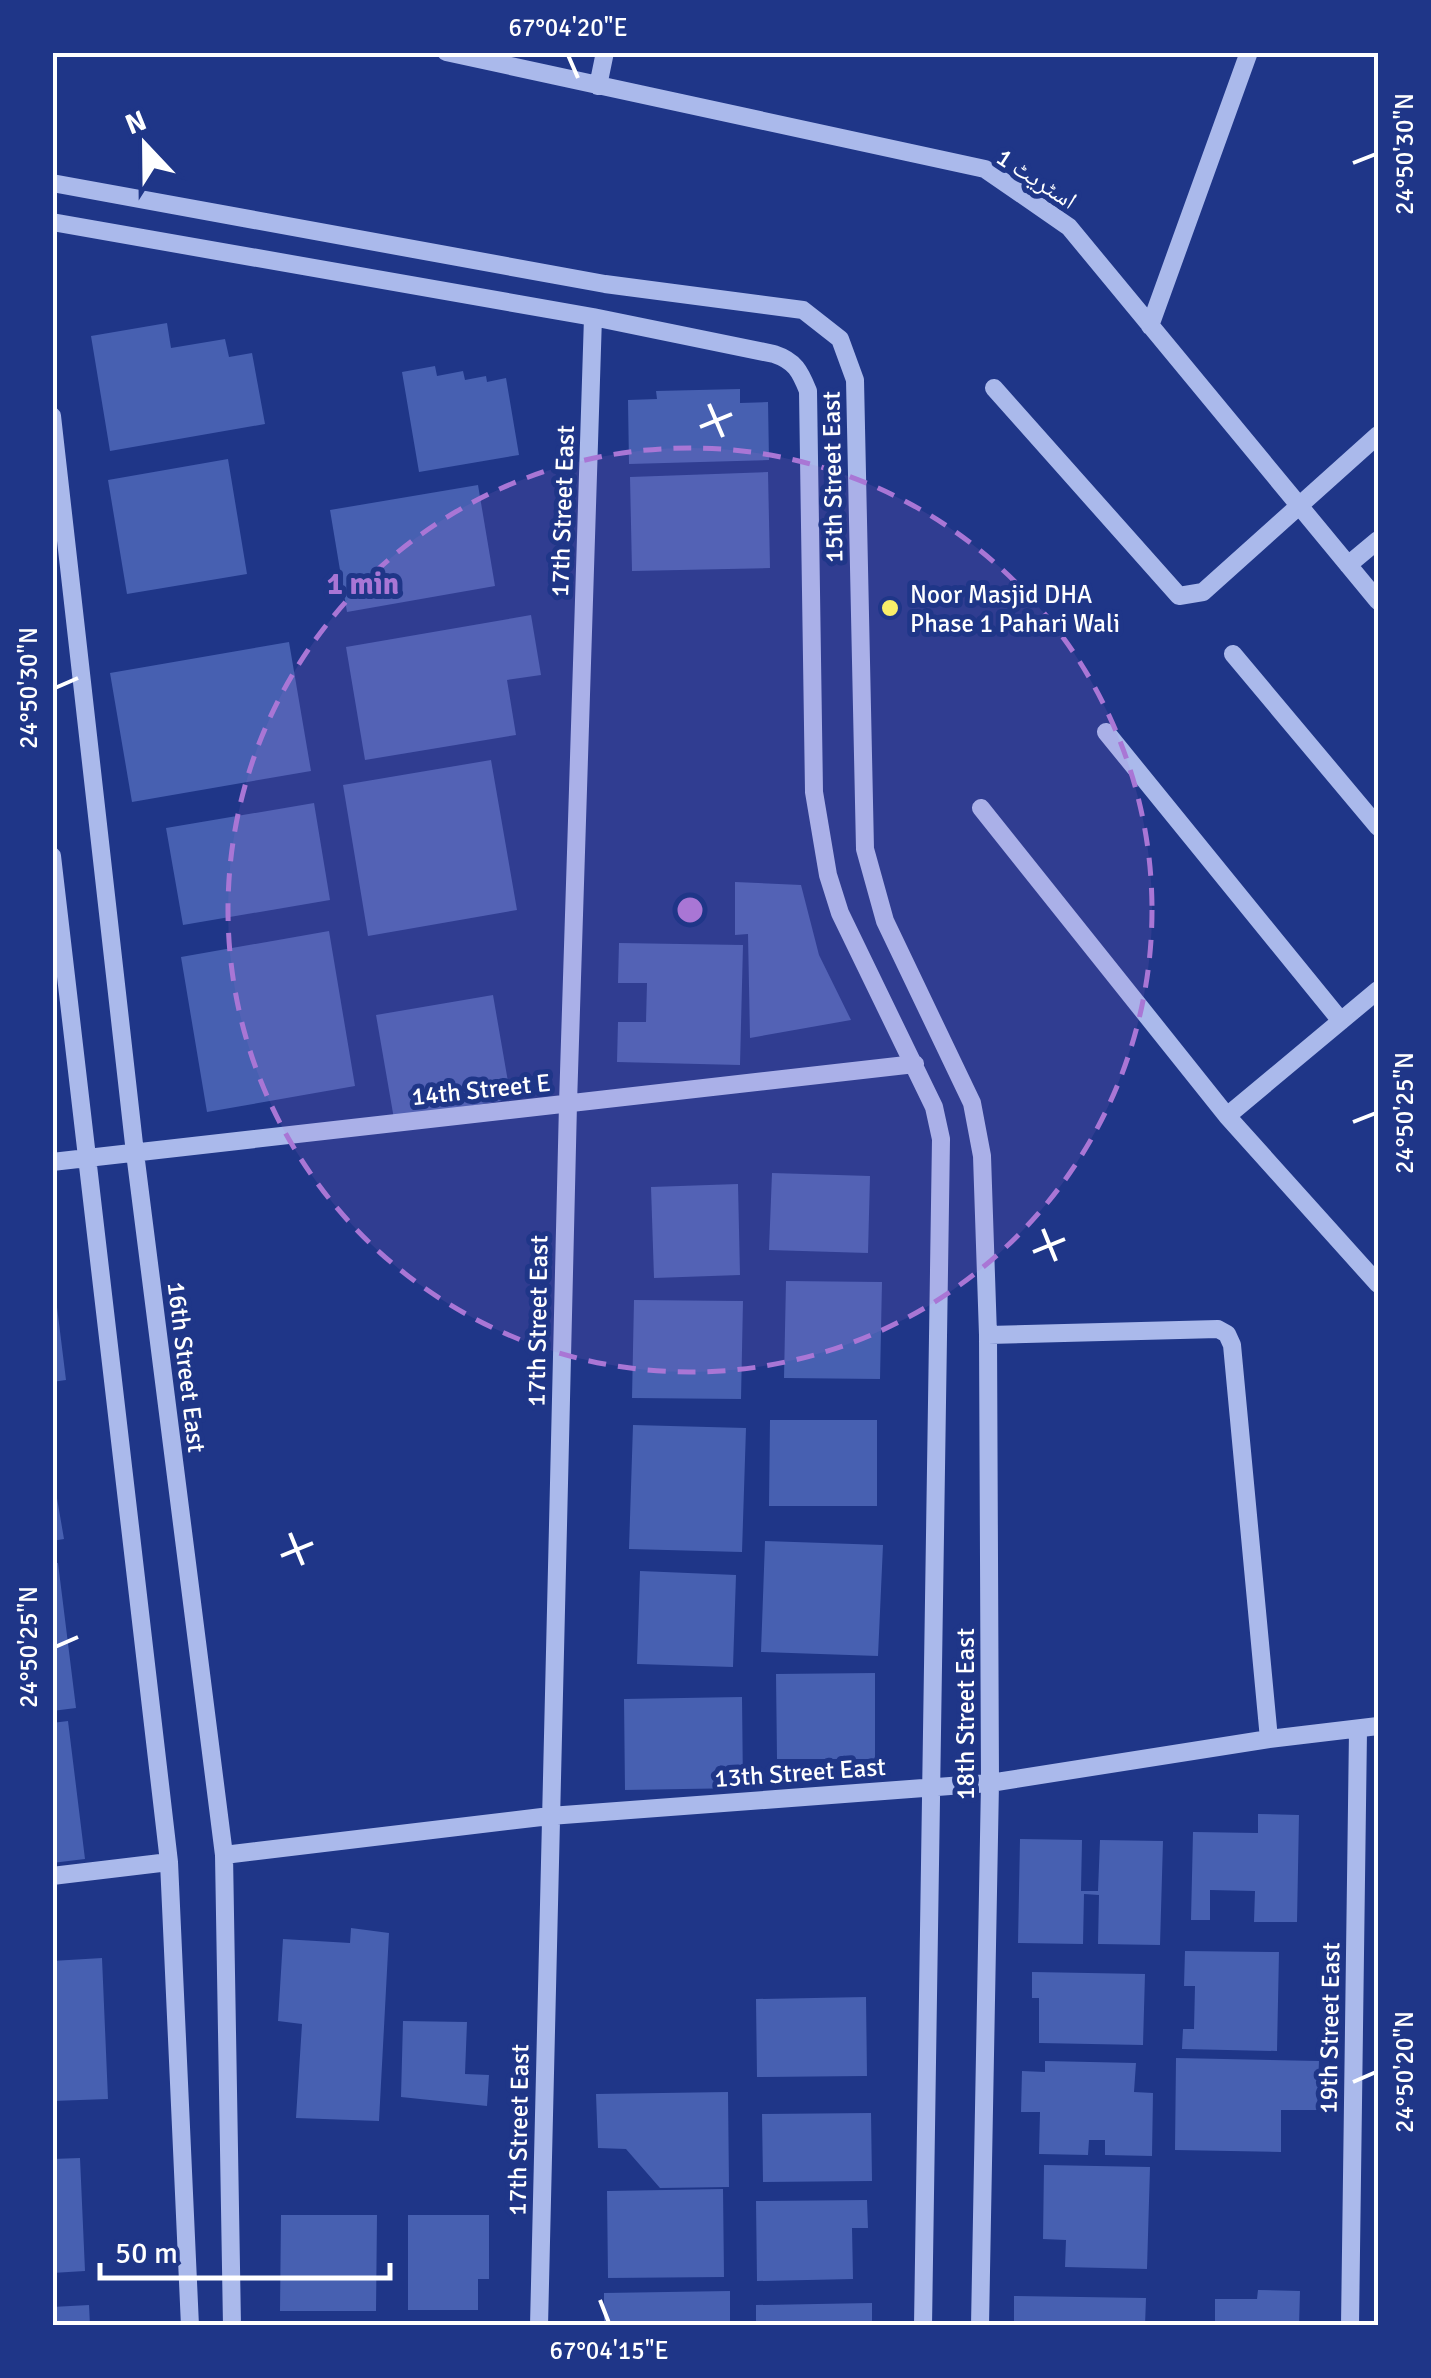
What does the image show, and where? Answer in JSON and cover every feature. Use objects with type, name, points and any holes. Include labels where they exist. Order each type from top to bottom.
[{"type":"street","name":"اسٹریٹ 1","points":[[446,52],[986,169],[1069,228],[1378,601]]},
{"type":"street","points":[[598,86],[605,52]]},
{"type":"street","points":[[1150,326],[1248,52]]},
{"type":"street","name":"15th Street East","points":[[52,182],[605,284],[804,310],[840,339],[855,380],[865,848],[884,921],[972,1103]]},
{"type":"street","name":"15th Street East","points":[[52,222],[593,317],[774,354],[788,359],[800,370],[808,391],[814,792],[820,834],[840,913],[934,1107]]},
{"type":"street","name":"17th Street East","points":[[538,2326],[568,1104],[593,317]]},
{"type":"street","points":[[994,388],[1179,596],[1203,592],[1378,436]]},
{"type":"street","name":"16th Street East","points":[[52,416],[135,1153],[224,1854],[232,2326]]},
{"type":"street","points":[[1348,565],[1378,540]]},
{"type":"street","points":[[1233,654],[1378,828]]},
{"type":"street","points":[[1106,732],[1342,1020]]},
{"type":"street","points":[[981,808],[1227,1116],[1378,1284]]},
{"type":"street","points":[[52,856],[169,1862],[190,2326]]},
{"type":"street","points":[[1227,1116],[1378,990]]},
{"type":"street","name":"14th Street E","points":[[52,1162],[915,1064]]},
{"type":"street","name":"18th Street East","points":[[972,1103],[982,1156],[988,1336],[990,1783],[980,2326]]},
{"type":"street","name":"18th Street East","points":[[923,2326],[940,1139],[934,1107]]},
{"type":"street","points":[[988,1336],[1218,1329],[1227,1334],[1232,1344],[1269,1739]]},
{"type":"street","name":"13th Street East","points":[[224,1854],[550,1816],[990,1783],[1378,1726]]},
{"type":"street","name":"19th Street East","points":[[1350,2326],[1358,1731]]},
{"type":"street","points":[[52,1876],[169,1862]]},
{"type":"building","points":[[167,323],[171,348],[225,339],[229,357],[252,353],[265,424],[110,451],[91,336]]},
{"type":"building","points":[[435,366],[437,376],[463,371],[465,380],[486,376],[487,382],[506,378],[519,455],[419,472],[402,372]]},
{"type":"building","points":[[740,389],[740,403],[768,402],[769,460],[629,464],[628,400],[657,399],[656,391]]},
{"type":"building","points":[[228,459],[247,574],[127,594],[108,480]]},
{"type":"building","points":[[768,472],[770,568],[632,571],[630,477]]},
{"type":"building","points":[[478,485],[495,586],[347,612],[330,510]]},
{"type":"building","points":[[531,615],[541,675],[507,680],[516,735],[365,760],[346,647]]},
{"type":"building","points":[[289,642],[311,771],[132,802],[110,673]]},
{"type":"building","points":[[491,760],[517,910],[368,936],[343,785]]},
{"type":"building","points":[[314,803],[330,900],[183,925],[166,828]]},
{"type":"building","points":[[735,882],[801,885],[819,955],[851,1020],[750,1038],[748,934],[735,935]]},
{"type":"building","points":[[329,931],[355,1086],[207,1112],[181,957]]},
{"type":"building","points":[[619,943],[743,945],[740,1065],[617,1062],[618,1022],[646,1022],[647,983],[618,983]]},
{"type":"building","points":[[493,995],[511,1099],[394,1119],[376,1015]]},
{"type":"building","points":[[772,1173],[870,1176],[868,1253],[769,1250]]},
{"type":"building","points":[[738,1184],[740,1275],[654,1278],[651,1187]]},
{"type":"building","points":[[786,1281],[882,1282],[880,1379],[784,1378]]},
{"type":"building","points":[[52,1299],[56,1299],[66,1380],[52,1382]]},
{"type":"building","points":[[634,1300],[743,1301],[741,1399],[632,1398]]},
{"type":"building","points":[[770,1420],[877,1420],[877,1506],[769,1506]]},
{"type":"building","points":[[633,1425],[746,1428],[742,1552],[629,1549]]},
{"type":"building","points":[[52,1469],[64,1539],[52,1541]]},
{"type":"building","points":[[765,1541],[883,1545],[878,1656],[761,1652]]},
{"type":"building","points":[[52,1563],[58,1563],[76,1708],[52,1711]]},
{"type":"building","points":[[640,1571],[736,1575],[733,1667],[637,1664]]},
{"type":"building","points":[[875,1673],[875,1759],[777,1759],[776,1674]]},
{"type":"building","points":[[742,1697],[743,1788],[625,1790],[624,1699]]},
{"type":"building","points":[[68,1721],[85,1859],[52,1863],[52,1723]]},
{"type":"building","points":[[1258,1814],[1299,1815],[1297,1922],[1254,1922],[1255,1891],[1210,1890],[1210,1920],[1191,1920],[1193,1832],[1258,1833]]},
{"type":"building","points":[[1020,1839],[1082,1840],[1081,1891],[1098,1891],[1100,1840],[1163,1841],[1160,1945],[1098,1944],[1099,1895],[1084,1894],[1083,1944],[1018,1943]]},
{"type":"building","points":[[351,1928],[389,1933],[379,2121],[296,2118],[302,2024],[278,2021],[283,1939],[350,1943]]},
{"type":"building","points":[[1185,1951],[1279,1952],[1277,2051],[1182,2049],[1183,2029],[1194,2029],[1195,1986],[1184,1986]]},
{"type":"building","points":[[102,1958],[108,2099],[52,2101],[52,1961]]},
{"type":"building","points":[[1032,1972],[1145,1974],[1143,2045],[1039,2043],[1039,1998],[1032,1998]]},
{"type":"building","points":[[866,1997],[867,2076],[757,2077],[756,1999]]},
{"type":"building","points":[[403,2021],[467,2022],[465,2074],[489,2075],[487,2106],[401,2097]]},
{"type":"building","points":[[1176,2058],[1319,2061],[1317,2110],[1281,2110],[1281,2152],[1175,2150]]},
{"type":"building","points":[[1045,2061],[1136,2063],[1134,2092],[1153,2093],[1152,2156],[1105,2155],[1105,2140],[1089,2140],[1088,2155],[1039,2154],[1040,2112],[1021,2112],[1022,2071],[1045,2072]]},
{"type":"building","points":[[728,2092],[729,2187],[660,2188],[626,2149],[598,2148],[596,2094]]},
{"type":"building","points":[[871,2113],[872,2181],[763,2182],[762,2114]]},
{"type":"building","points":[[80,2158],[85,2271],[52,2273],[52,2159]]},
{"type":"building","points":[[1044,2165],[1150,2167],[1147,2269],[1065,2267],[1066,2240],[1043,2239]]},
{"type":"building","points":[[723,2189],[724,2277],[608,2278],[607,2191]]},
{"type":"building","points":[[867,2200],[868,2228],[852,2228],[853,2279],[757,2281],[756,2201]]},
{"type":"building","points":[[281,2215],[377,2215],[376,2311],[280,2311]]},
{"type":"building","points":[[408,2215],[489,2215],[489,2279],[478,2279],[478,2310],[408,2310]]},
{"type":"building","points":[[1258,2290],[1300,2291],[1299,2326],[1215,2326],[1215,2299],[1257,2299]]},
{"type":"building","points":[[730,2291],[730,2326],[604,2326],[604,2293]]},
{"type":"building","points":[[1014,2296],[1146,2298],[1145,2326],[1014,2326]]},
{"type":"building","points":[[872,2303],[872,2326],[756,2326],[756,2305]]},
{"type":"building","points":[[89,2305],[90,2326],[52,2326],[52,2307]]},
{"type":"place","name":"Noor Masjid DHA Phase 1 Pahari Wali","points":[[890,608]]}]
